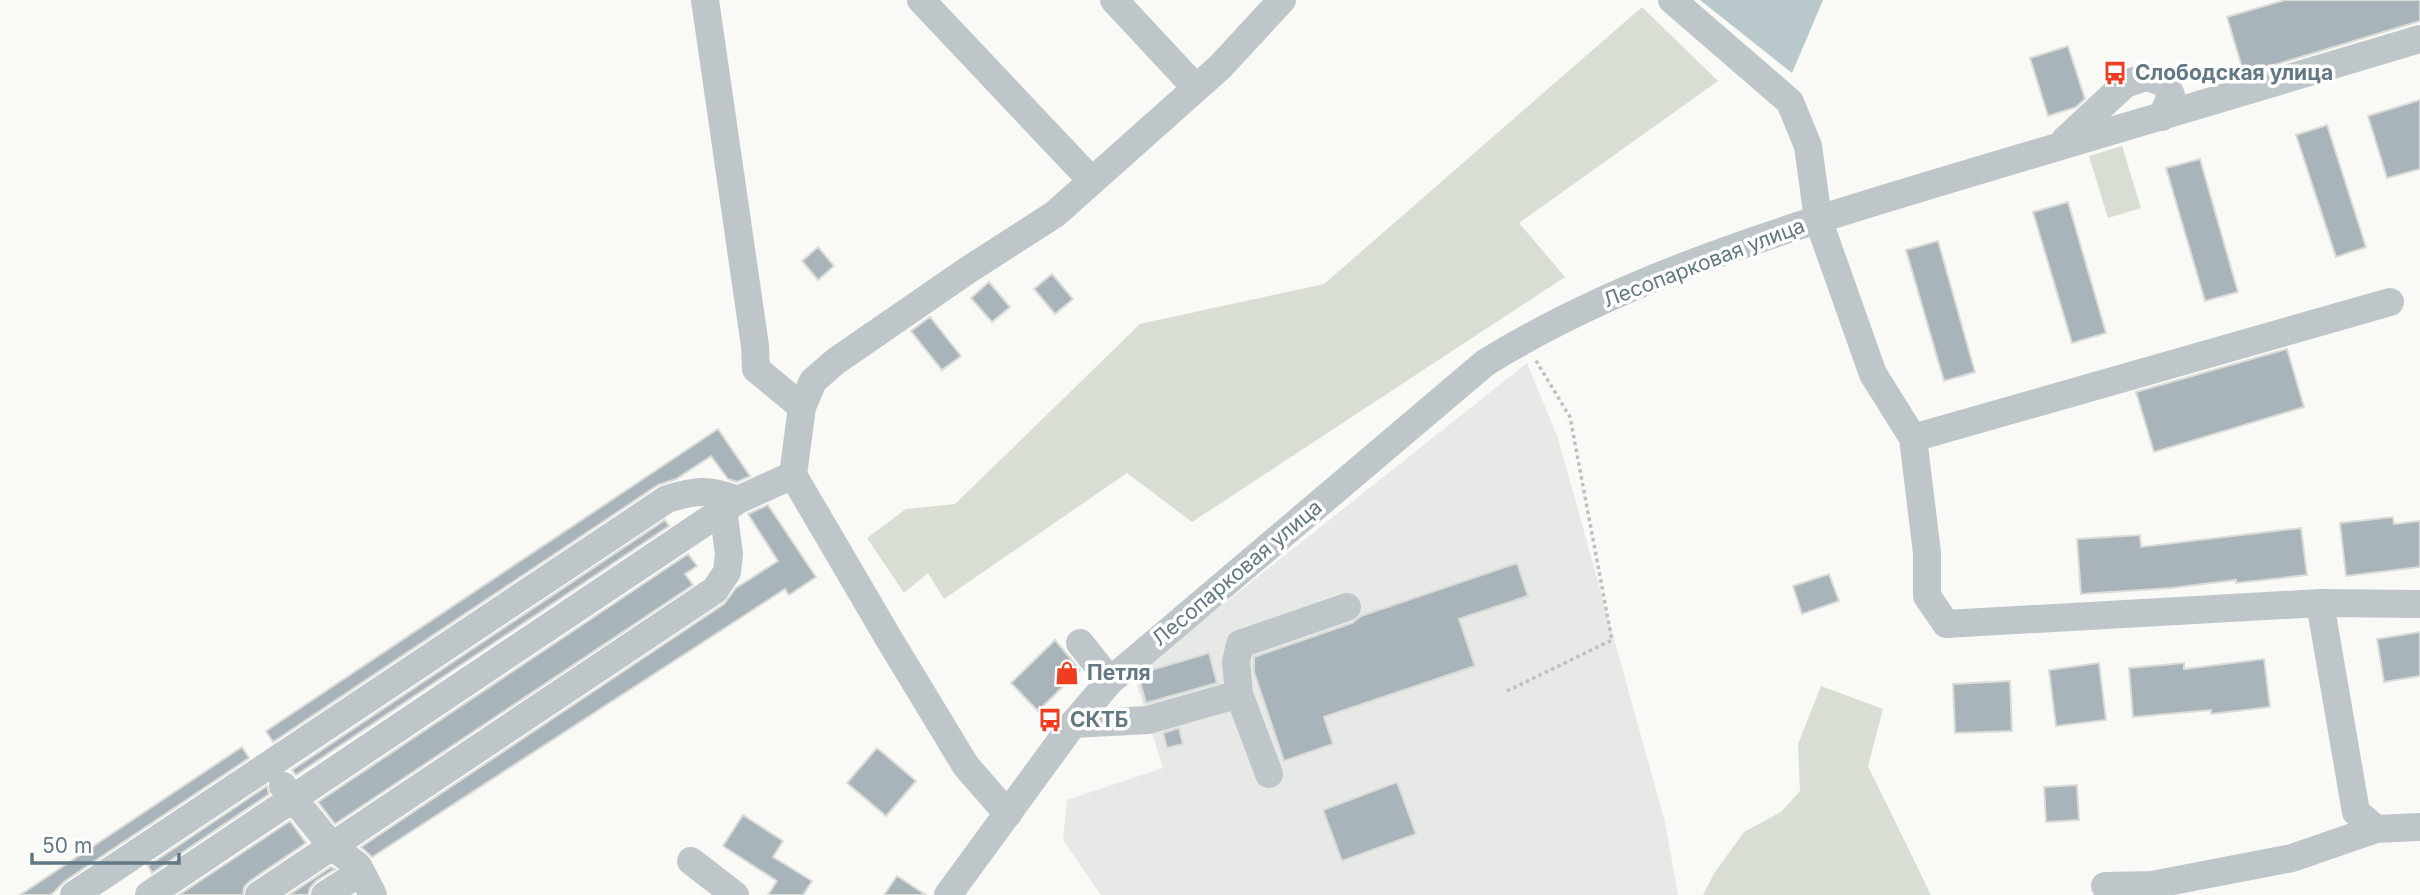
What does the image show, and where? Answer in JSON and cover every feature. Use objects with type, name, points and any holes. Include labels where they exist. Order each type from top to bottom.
[{"type":"street","points":[[705,0],[755,346],[756,369],[802,407]]},
{"type":"street","points":[[921,0],[1092,181]]},
{"type":"street","points":[[1114,0],[1196,88]]},
{"type":"street","points":[[1008,814],[966,766],[793,475],[802,407],[813,382],[836,361],[1055,214],[1220,67],[1282,0]]},
{"type":"street","points":[[1672,0],[1790,102],[1808,146],[1818,219],[1873,374],[1913,438],[1927,553],[1927,596],[1946,624],[2320,603],[2420,604]]},
{"type":"street","name":"Лесопарковая улица","points":[[948,895],[1073,724],[1110,681],[1485,363],[1523,340],[1639,283],[1818,219],[2420,38]]},
{"type":"street","points":[[2057,147],[2125,84],[2146,77],[2165,83],[2171,95],[2162,117]]},
{"type":"street","points":[[1913,438],[2390,302]]},
{"type":"street","points":[[149,895],[730,504],[793,475]]},
{"type":"street","points":[[74,895],[667,499],[691,492],[714,491],[730,504]]},
{"type":"street","points":[[260,895],[715,590],[727,572],[730,504]]},
{"type":"street","points":[[2320,603],[2356,812],[2376,829]]},
{"type":"street","points":[[1269,774],[1239,694],[1236,662],[1240,644],[1347,607]]},
{"type":"street","points":[[1080,643],[1110,681]]},
{"type":"street","points":[[1073,724],[1147,720],[1239,694]]},
{"type":"street","points":[[270,766],[292,799],[332,846],[358,866],[367,883],[326,895]]},
{"type":"street","points":[[2105,886],[2152,885],[2292,858],[2376,829],[2420,827]]},
{"type":"street","points":[[691,861],[735,895]]},
{"type":"path","points":[[1507,691],[1612,640],[1570,417],[1523,340]]},
{"type":"shaded area","points":[[1700,0],[1823,0],[1792,73]]},
{"type":"shaded area","points":[[1642,7],[1718,81],[1519,223],[1565,277],[1192,522],[1127,473],[944,599],[928,573],[904,593],[867,538],[906,509],[955,504],[1140,324],[1324,284]]},
{"type":"shaded area","points":[[2122,146],[2141,208],[2108,218],[2089,156]]},
{"type":"shaded area","points":[[1527,363],[1558,438],[1665,822],[1678,895],[1101,895],[1063,840],[1067,800],[1163,768],[1134,675]]},
{"type":"shaded area","points":[[1821,686],[1883,709],[1868,766],[1931,895],[1703,895],[1715,872],[1744,832],[1781,812],[1800,791],[1798,744]]},
{"type":"building","points":[[2285,0],[2420,0],[2420,21],[2244,74],[2227,17]]},
{"type":"building","points":[[2068,46],[2085,99],[2076,107],[2048,116],[2030,58]]},
{"type":"building","points":[[2420,100],[2420,169],[2387,178],[2368,116]]},
{"type":"building","points":[[2327,125],[2366,247],[2336,257],[2296,135]]},
{"type":"building","points":[[2200,159],[2238,292],[2205,301],[2166,168]]},
{"type":"building","points":[[2068,202],[2106,333],[2072,343],[2033,212]]},
{"type":"building","points":[[1938,241],[1975,372],[1944,381],[1906,250]]},
{"type":"building","points":[[818,247],[834,266],[818,280],[802,261]]},
{"type":"building","points":[[1052,274],[1073,299],[1055,314],[1034,289]]},
{"type":"building","points":[[989,282],[1010,307],[992,322],[971,298]]},
{"type":"building","points":[[930,317],[961,356],[942,370],[911,331]]},
{"type":"building","points":[[2287,349],[2304,407],[2154,452],[2136,392]]},
{"type":"building","points":[[718,429],[750,476],[737,482],[728,479],[711,456],[676,479],[658,485],[273,742],[266,731]]},
{"type":"building","points":[[768,505],[816,577],[789,595],[785,589],[372,857],[361,847],[724,604],[736,588],[778,561],[748,514]]},
{"type":"building","points":[[2393,517],[2394,524],[2420,521],[2420,567],[2346,576],[2340,523]]},
{"type":"building","points":[[665,520],[669,526],[296,775],[292,770]]},
{"type":"building","points":[[2301,528],[2307,575],[2081,594],[2077,539],[2140,535],[2141,547]]},
{"type":"building","points":[[688,554],[697,566],[685,574],[693,585],[335,824],[318,802]]},
{"type":"building","points":[[1517,563],[1528,596],[1459,619],[1475,666],[1324,717],[1333,744],[1284,761],[1254,672],[1254,657],[1352,623],[1361,616]]},
{"type":"building","points":[[1829,574],[1839,601],[1802,614],[1793,586]]},
{"type":"building","points":[[2420,632],[2420,676],[2384,682],[2377,639]]},
{"type":"building","points":[[1055,640],[1080,670],[1038,711],[1011,683]]},
{"type":"building","points":[[1209,653],[1217,683],[1146,703],[1139,678],[1148,671]]},
{"type":"building","points":[[2264,659],[2270,707],[2211,714],[2211,710],[2133,717],[2129,668],[2184,663],[2184,669]]},
{"type":"building","points":[[2099,663],[2106,720],[2056,726],[2049,670]]},
{"type":"building","points":[[2010,681],[2012,731],[1955,733],[1953,684]]},
{"type":"building","points":[[1179,728],[1183,744],[1167,748],[1163,733]]},
{"type":"building","points":[[242,747],[249,758],[65,881],[51,895],[20,895]]},
{"type":"building","points":[[877,748],[916,781],[886,816],[847,783]]},
{"type":"building","points":[[1397,782],[1416,834],[1342,861],[1323,810]]},
{"type":"building","points":[[2077,785],[2079,820],[2046,822],[2044,787]]},
{"type":"building","points":[[267,786],[269,794],[152,873],[148,866]]},
{"type":"building","points":[[743,815],[783,841],[773,857],[812,881],[803,895],[768,895],[777,881],[723,846]]},
{"type":"building","points":[[290,821],[306,843],[250,881],[244,887],[243,895],[179,895]]},
{"type":"building","points":[[331,867],[335,869],[316,881],[308,895],[289,895]]},
{"type":"building","points":[[897,876],[926,895],[884,895]]},
{"type":"place","name":"Слободская улица","points":[[2115,73]]},
{"type":"place","name":"Петля","points":[[1067,673]]},
{"type":"place","name":"СКТБ","points":[[1050,720]]}]
